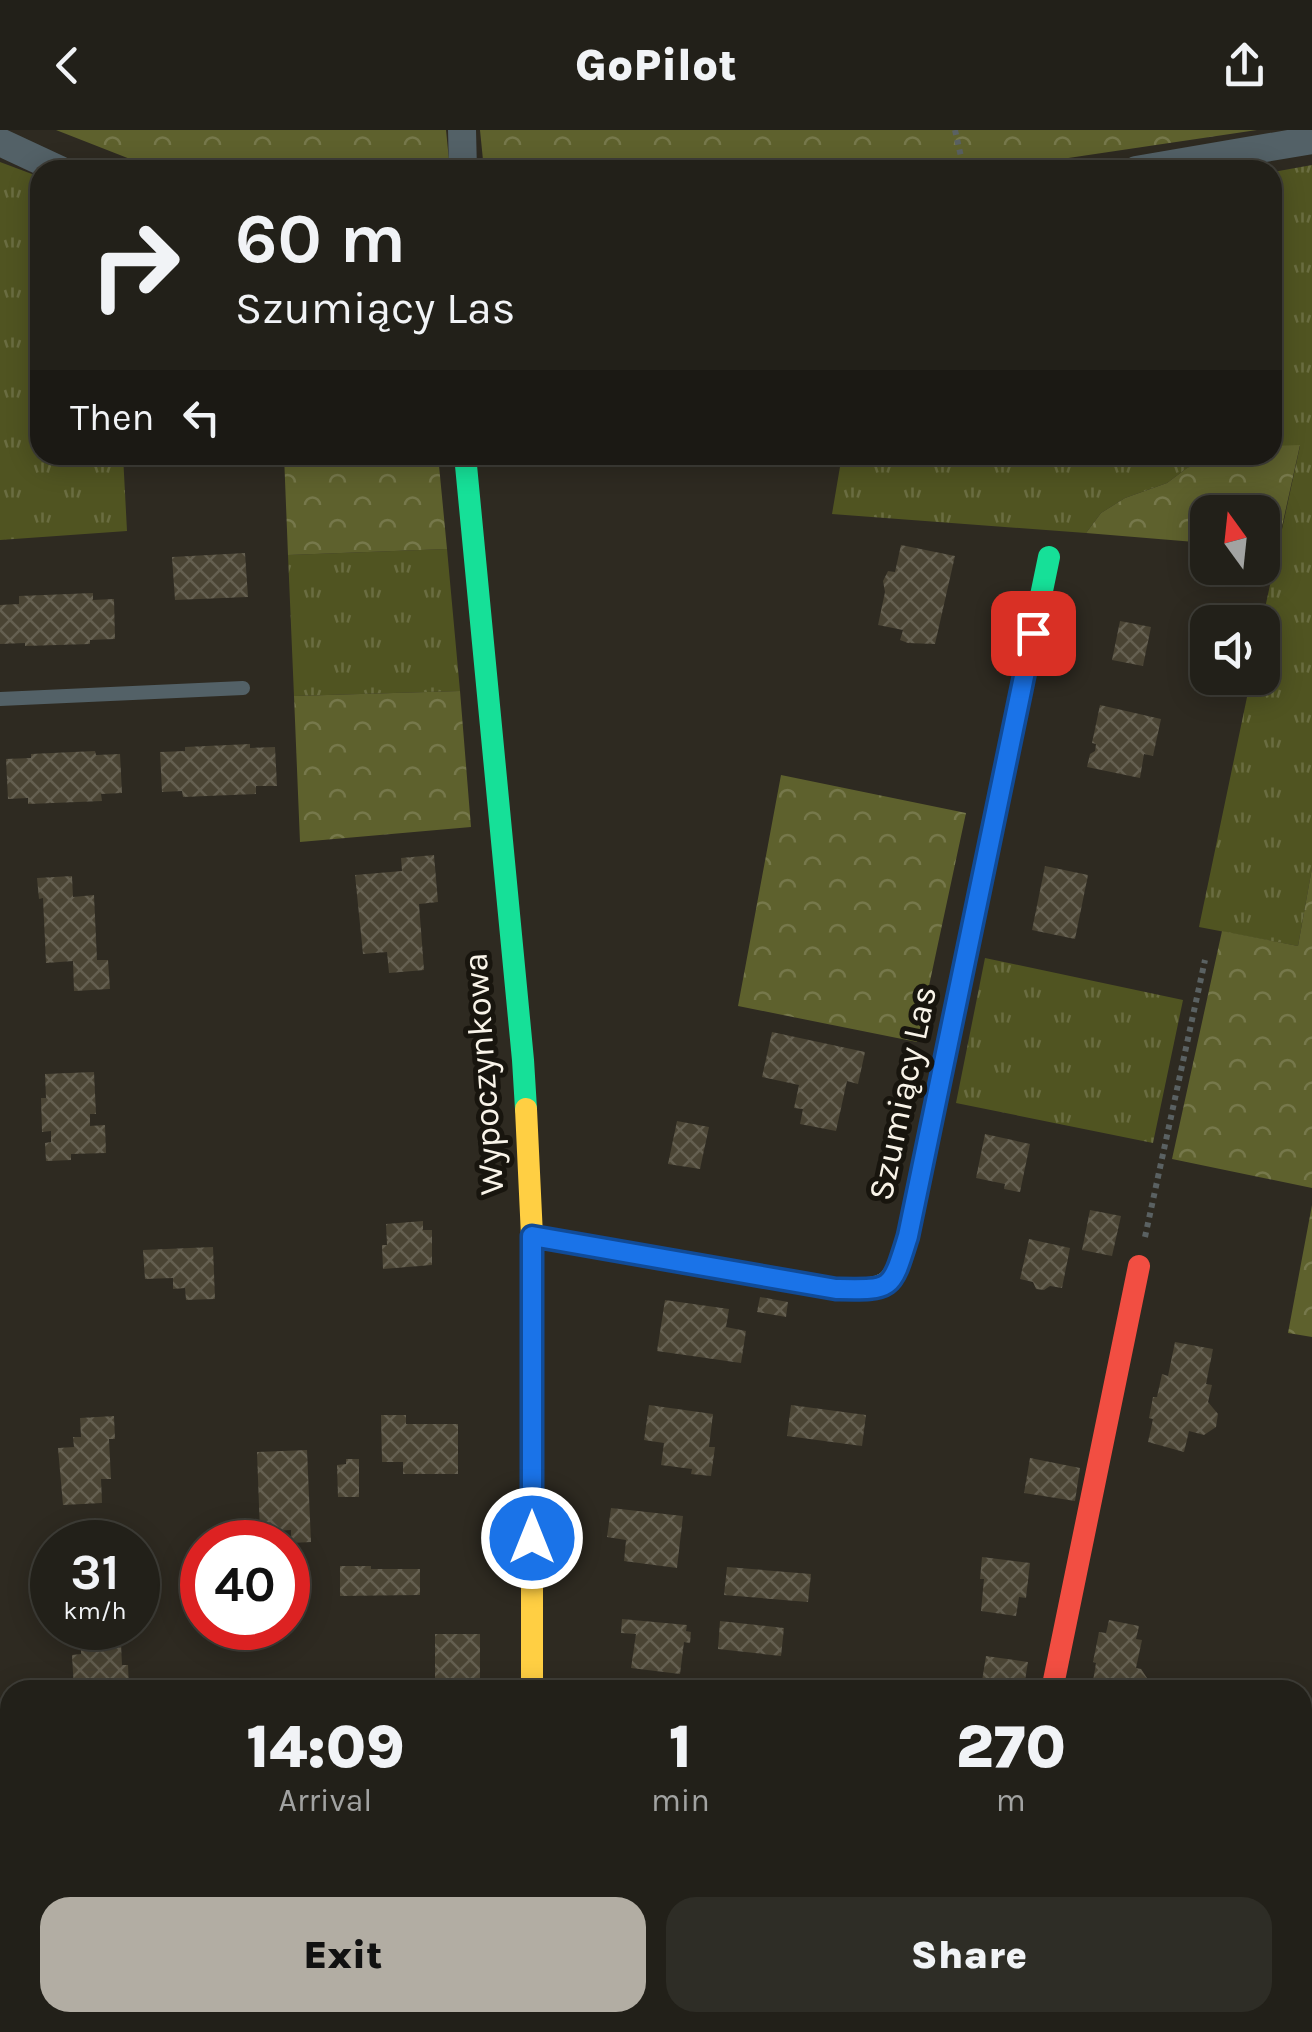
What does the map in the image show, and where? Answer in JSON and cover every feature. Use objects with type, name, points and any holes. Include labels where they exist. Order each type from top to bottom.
[{"type":"street","points":[[462,130],[463,160]]},
{"type":"street","points":[[1195,160],[1312,140]]},
{"type":"street","points":[[0,142],[39,160]]},
{"type":"street","name":"Wypoczynkowa","points":[[467,465],[524,1060],[532,1236],[532,1680]]},
{"type":"street","name":"Szumiący Las","points":[[532,1236],[836,1289],[875,1290],[896,1276],[908,1236],[1049,558]]},
{"type":"street","points":[[1054,1680],[1139,1266]]},
{"type":"lane","points":[[0,699],[243,688]]},
{"type":"path","points":[[954,130],[962,160]]},
{"type":"path","points":[[1139,1266],[1205,960]]},
{"type":"green space","points":[[56,130],[446,130],[449,160],[133,160]]},
{"type":"green space","points":[[480,130],[1257,130],[1054,160],[483,160]]},
{"type":"green space","points":[[0,162],[30,173],[30,465],[124,465],[127,531],[0,540]]},
{"type":"green space","points":[[1312,165],[1312,868],[1298,946],[1199,927],[1247,695],[1280,695],[1280,605],[1266,605],[1270,585],[1280,585],[1280,539],[1300,446],[1282,446],[1282,170]]},
{"type":"green space","points":[[1300,445],[1280,535],[1280,495],[1190,495],[1190,542],[1086,533],[1101,513],[1125,498],[1167,483],[1195,465],[1282,465],[1282,446]]},
{"type":"green space","points":[[284,465],[439,465],[447,549],[288,555]]},
{"type":"green space","points":[[840,465],[1195,465],[1167,483],[1125,498],[1101,513],[1086,533],[832,514]]},
{"type":"green space","points":[[447,549],[460,691],[294,696],[288,555]]},
{"type":"green space","points":[[460,691],[471,827],[300,842],[294,696]]},
{"type":"green space","points":[[781,775],[966,813],[917,1042],[738,1006]]},
{"type":"green space","points":[[1312,868],[1312,1188],[1172,1159],[1222,931],[1298,946]]},
{"type":"green space","points":[[985,958],[1183,1000],[1153,1143],[956,1103]]},
{"type":"green space","points":[[1312,1205],[1312,1337],[1288,1333]]},
{"type":"building","points":[[901,545],[955,556],[935,644],[908,643],[900,640],[903,630],[878,625],[885,592],[883,581],[888,571],[895,572]]},
{"type":"building","points":[[245,553],[248,597],[175,600],[172,557]]},
{"type":"building","points":[[93,593],[93,600],[114,599],[115,639],[90,640],[90,644],[0,644],[0,605],[19,604],[19,596]]},
{"type":"building","points":[[1120,621],[1151,627],[1143,666],[1112,660]]},
{"type":"building","points":[[1100,705],[1161,719],[1153,756],[1144,754],[1140,778],[1087,767],[1090,754],[1095,751],[1096,744],[1092,743]]},
{"type":"building","points":[[250,744],[250,748],[275,747],[277,786],[256,786],[256,794],[183,797],[182,791],[162,792],[160,752]]},
{"type":"building","points":[[95,751],[96,755],[120,754],[122,793],[101,794],[102,801],[28,804],[28,798],[8,799],[6,759]]},
{"type":"building","points":[[434,855],[438,902],[419,904],[424,970],[389,973],[387,952],[363,954],[355,875],[402,871],[401,858]]},
{"type":"building","points":[[1045,866],[1088,875],[1075,939],[1032,930]]},
{"type":"building","points":[[72,876],[73,897],[94,895],[97,960],[108,960],[110,989],[74,991],[73,961],[46,963],[43,898],[39,899],[37,878]]},
{"type":"building","points":[[772,1032],[865,1052],[858,1084],[847,1081],[836,1131],[800,1124],[803,1109],[794,1108],[799,1085],[762,1077]]},
{"type":"building","points":[[94,1072],[96,1114],[90,1114],[90,1126],[105,1125],[106,1153],[71,1154],[71,1160],[46,1161],[45,1143],[51,1142],[51,1131],[42,1132],[45,1074]]},
{"type":"building","points":[[677,1121],[709,1127],[700,1169],[668,1164]]},
{"type":"building","points":[[985,1134],[1030,1144],[1020,1192],[1004,1189],[1005,1184],[976,1178]]},
{"type":"building","points":[[1090,1210],[1121,1216],[1112,1256],[1082,1250]]},
{"type":"building","points":[[423,1221],[423,1230],[432,1230],[432,1265],[383,1269],[386,1224]]},
{"type":"building","points":[[1029,1239],[1070,1248],[1062,1288],[1036,1289],[1033,1282],[1020,1279]]},
{"type":"building","points":[[213,1247],[215,1299],[186,1300],[185,1288],[173,1289],[173,1278],[145,1279],[143,1250]]},
{"type":"building","points":[[760,1297],[788,1302],[786,1317],[757,1312]]},
{"type":"building","points":[[665,1300],[729,1309],[726,1327],[746,1331],[741,1363],[657,1351]]},
{"type":"building","points":[[1175,1342],[1213,1349],[1206,1384],[1212,1385],[1208,1402],[1218,1414],[1216,1427],[1204,1435],[1189,1431],[1184,1452],[1148,1442],[1153,1397],[1157,1397],[1162,1374],[1168,1376]]},
{"type":"building","points":[[649,1405],[713,1414],[709,1447],[715,1447],[711,1476],[661,1465],[664,1443],[644,1440]]},
{"type":"building","points":[[791,1405],[866,1415],[862,1446],[787,1436]]},
{"type":"building","points":[[381,1415],[406,1415],[406,1424],[458,1424],[458,1474],[403,1474],[403,1462],[382,1462]]},
{"type":"building","points":[[114,1416],[115,1439],[109,1439],[111,1479],[101,1479],[102,1503],[63,1505],[58,1448],[74,1447],[73,1437],[81,1437],[80,1418]]},
{"type":"building","points":[[307,1450],[311,1542],[310,1520],[260,1520],[257,1452]]},
{"type":"building","points":[[1030,1458],[1080,1468],[1075,1501],[1024,1493]]},
{"type":"building","points":[[346,1459],[359,1459],[359,1497],[338,1497],[337,1465],[346,1464]]},
{"type":"building","points":[[611,1508],[683,1516],[677,1568],[624,1561],[626,1540],[607,1537]]},
{"type":"building","points":[[982,1557],[1030,1563],[1026,1598],[1019,1597],[1016,1616],[981,1611]]},
{"type":"building","points":[[340,1566],[420,1569],[420,1595],[340,1596]]},
{"type":"building","points":[[727,1567],[811,1574],[808,1602],[724,1595]]},
{"type":"building","points":[[622,1619],[687,1625],[690,1643],[684,1642],[680,1674],[631,1668],[636,1634],[621,1633]]},
{"type":"building","points":[[1109,1620],[1139,1626],[1136,1639],[1142,1640],[1136,1668],[1141,1669],[1147,1680],[1093,1680],[1099,1632],[1106,1633]]},
{"type":"building","points":[[720,1621],[784,1628],[781,1656],[718,1649]]},
{"type":"building","points":[[435,1634],[480,1634],[480,1680],[435,1680]]},
{"type":"building","points":[[81,1650],[121,1650],[129,1680],[73,1680],[72,1655],[81,1654]]},
{"type":"building","points":[[986,1656],[1028,1662],[1025,1680],[982,1680]]},
{"type":"traffic: fast","points":[[466,465],[526,1109]]},
{"type":"traffic: fast","points":[[992,832],[1049,557]]},
{"type":"traffic: slow","points":[[532,1236],[836,1289],[868,1288],[886,1282],[898,1266],[908,1236],[992,832]]},
{"type":"traffic: slow","points":[[526,1109],[532,1236],[532,1680]]},
{"type":"traffic: jam","points":[[1054,1680],[1139,1266]]},
{"type":"route","points":[[532,1538],[532,1236],[836,1289],[875,1290],[896,1276],[908,1236],[1033,633]]}]
